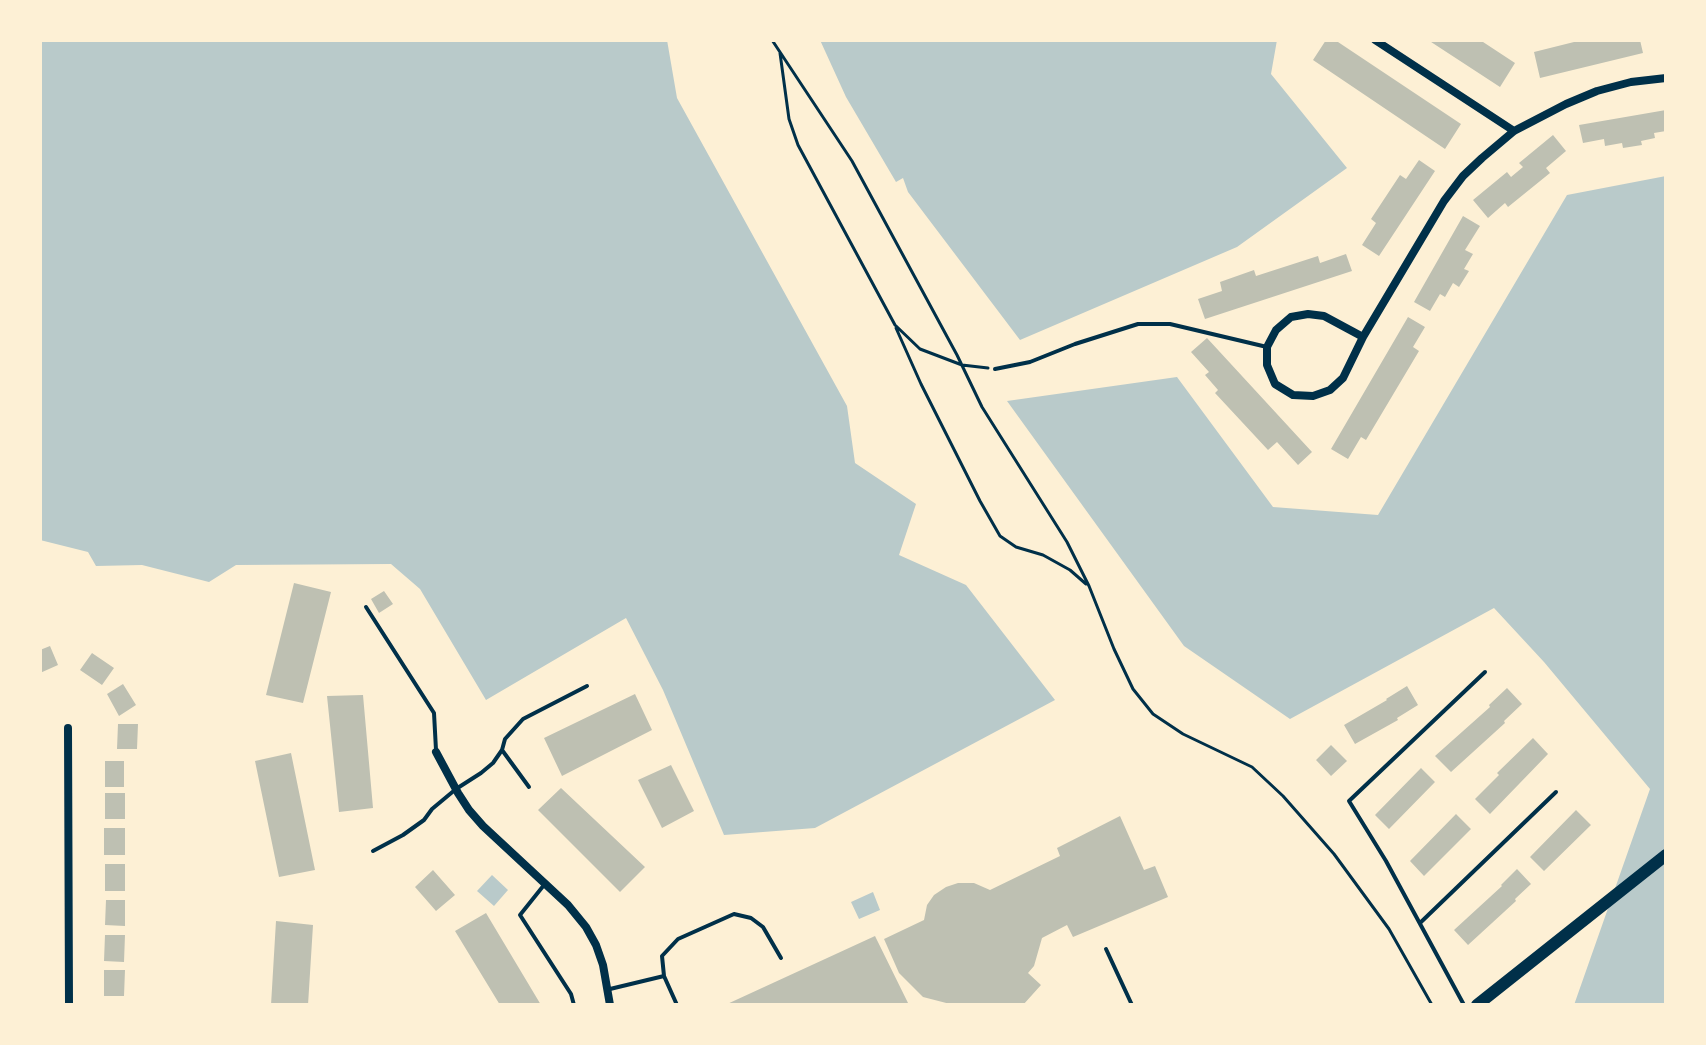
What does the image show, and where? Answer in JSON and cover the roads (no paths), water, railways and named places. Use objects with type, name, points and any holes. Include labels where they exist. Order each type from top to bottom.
[{"type":"main road","points":[[1477,1005],[1666,855]]},
{"type":"street","points":[[1375,40],[1514,131]]},
{"type":"street","points":[[1363,337],[1324,316],[1308,314],[1291,317],[1276,330],[1267,347],[1267,365],[1275,384],[1293,395],[1313,396],[1330,390],[1343,378],[1363,337],[1444,201],[1463,176],[1514,131],[1566,104],[1631,82],[1666,78]]},
{"type":"street","points":[[68,728],[69,1005]]},
{"type":"street","points":[[436,752],[469,810],[568,905],[586,927],[603,965],[610,1005]]},
{"type":"lane","points":[[995,369],[1030,362],[1138,324],[1170,324],[1267,347]]},
{"type":"lane","points":[[366,607],[434,713],[436,752]]},
{"type":"lane","points":[[1464,1005],[1386,861],[1349,801],[1485,672]]},
{"type":"lane","points":[[373,851],[424,820],[456,789],[493,763],[505,739],[523,719],[587,686]]},
{"type":"lane","points":[[502,750],[529,787]]},
{"type":"lane","points":[[1420,923],[1556,792]]},
{"type":"lane","points":[[545,883],[520,915],[571,994],[574,1005]]},
{"type":"lane","points":[[677,1005],[664,976],[662,956],[678,939],[734,914],[751,918],[763,927],[781,958]]},
{"type":"lane","points":[[1106,949],[1132,1005]]},
{"type":"lane","points":[[607,990],[664,976]]}]
